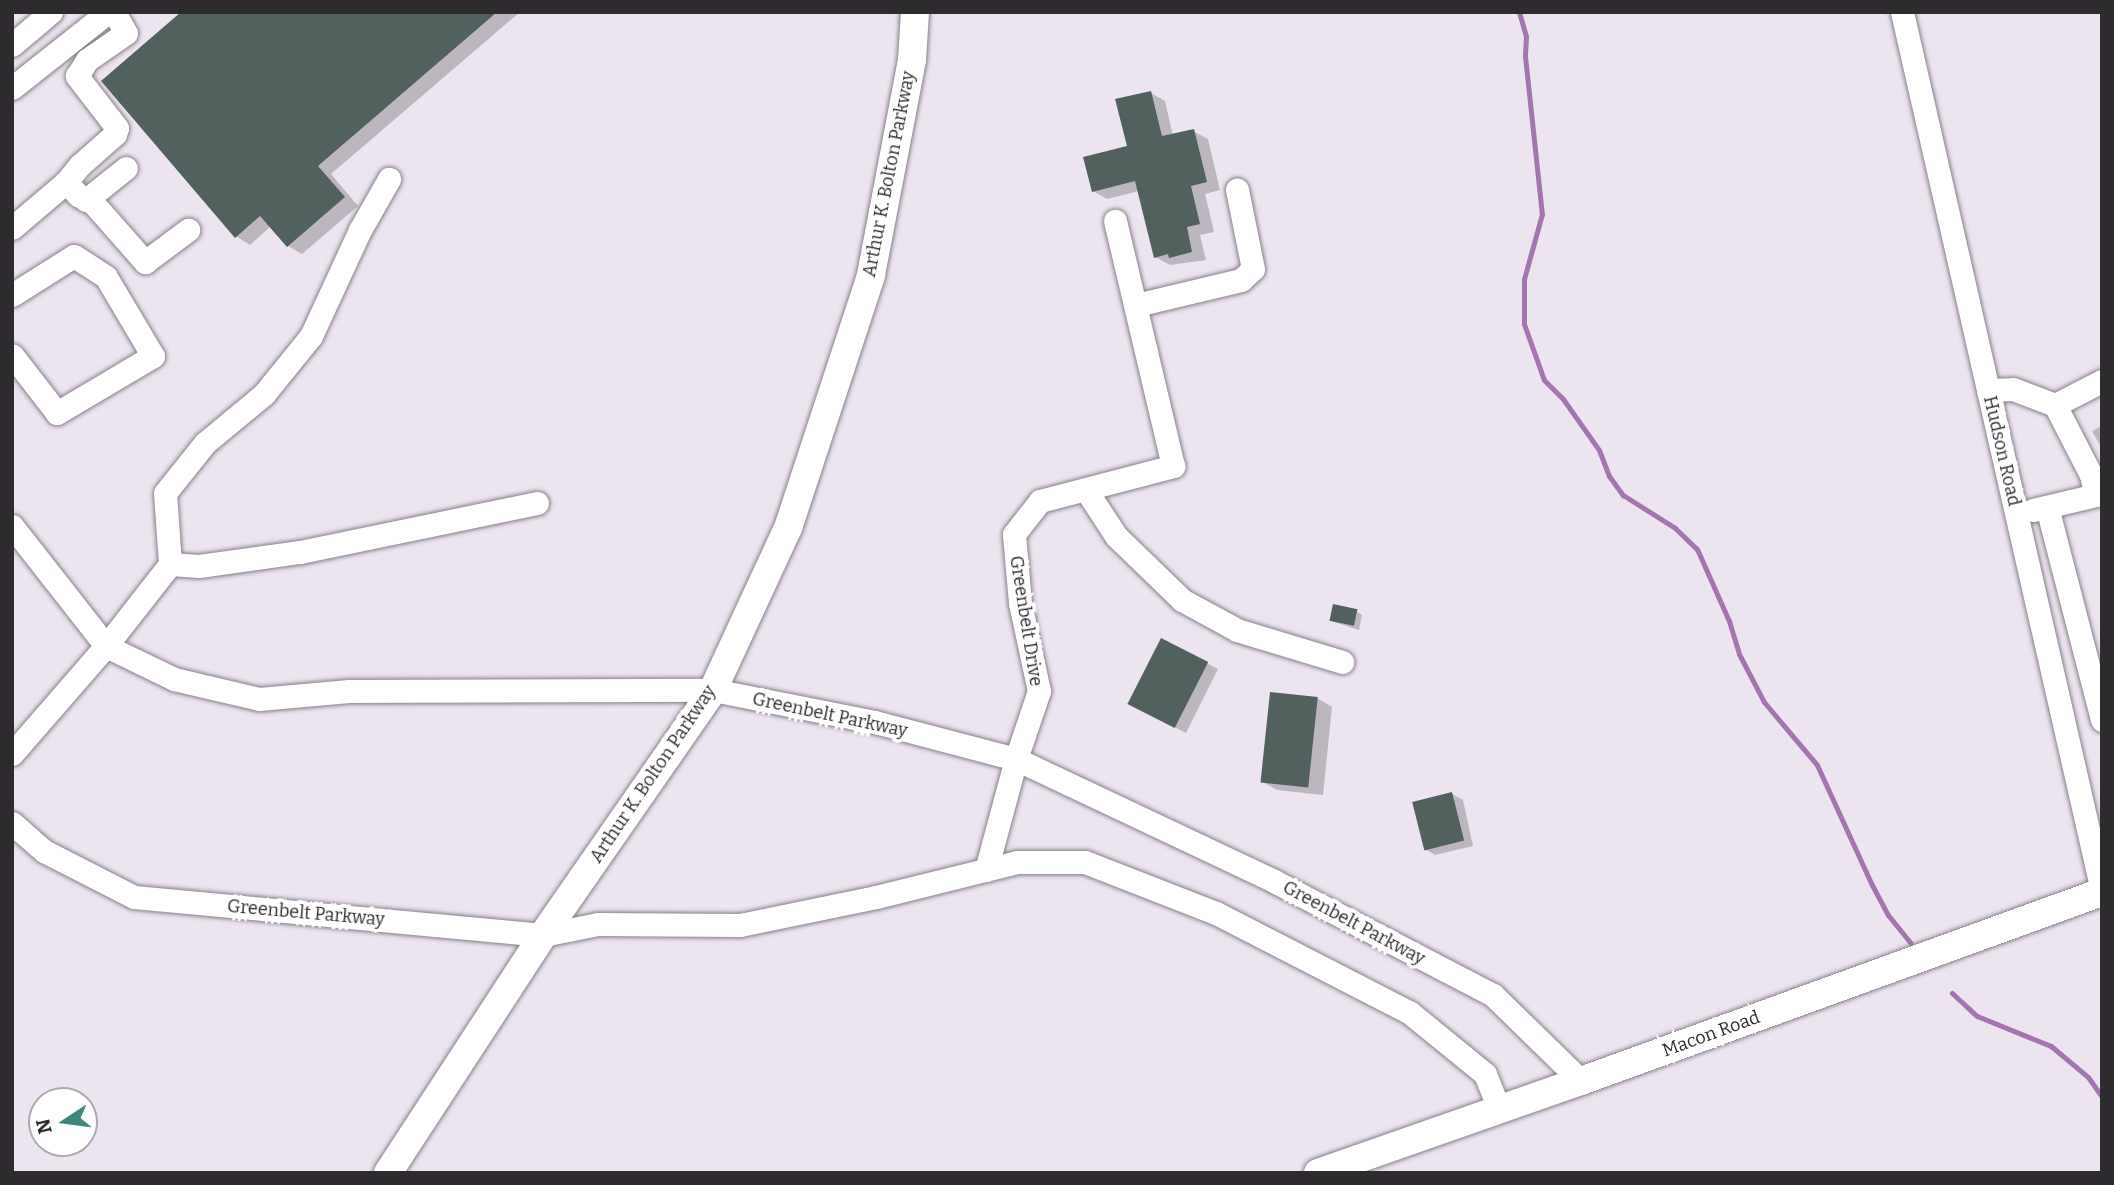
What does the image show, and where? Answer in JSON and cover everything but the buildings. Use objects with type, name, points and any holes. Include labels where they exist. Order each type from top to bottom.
[{"type":"main road","name":"Arthur K. Bolton Parkway","points":[[388,1173],[543,935],[713,690],[788,528],[871,275],[912,60],[915,12]]},
{"type":"main road","name":"Macon Road","points":[[1318,1173],[1581,1081],[2102,891]]},
{"type":"street","points":[[12,45],[51,12]]},
{"type":"street","points":[[12,88],[108,12]]},
{"type":"street","points":[[12,228],[115,135],[117,128],[77,76],[86,60],[126,33],[114,12]]},
{"type":"street","name":"Hudson Road","points":[[1902,12],[2102,891]]},
{"type":"street","points":[[86,200],[126,168]]},
{"type":"street","points":[[12,754],[106,646],[170,564],[165,493],[205,443],[264,394],[311,336],[360,230],[389,178]]},
{"type":"street","points":[[66,182],[93,203],[145,261],[188,230]]},
{"type":"street","points":[[1115,220],[1136,305],[1241,280],[1253,270],[1237,190]]},
{"type":"street","points":[[12,295],[74,256],[106,277],[153,356],[57,413],[12,355]]},
{"type":"street","name":"Greenbelt Drive","points":[[986,870],[1016,759],[1039,691],[1020,603],[1014,534],[1040,501],[1173,466],[1136,305]]},
{"type":"street","points":[[2055,405],[2102,381]]},
{"type":"street","points":[[1988,390],[2013,389],[2055,405],[2099,494],[2016,514]]},
{"type":"street","points":[[1086,490],[1116,536],[1182,600],[1237,630],[1342,662]]},
{"type":"street","points":[[170,564],[199,566],[300,552],[537,503]]},
{"type":"street","points":[[2047,507],[2097,679],[2102,720]]},
{"type":"street","name":"Greenbelt Parkway","points":[[12,526],[106,646],[174,679],[259,699],[349,691],[713,690],[875,722],[1016,759],[1274,881],[1493,995],[1581,1081]]},
{"type":"street","points":[[2056,688],[2097,679]]},
{"type":"street","name":"Greenbelt Parkway","points":[[12,823],[44,851],[134,897],[543,935],[598,924],[740,925],[876,897],[1017,862],[1085,862],[1216,913],[1409,1012],[1486,1074],[1499,1108]]},
{"type":"waterway","points":[[1519,12],[1526,36],[1525,56],[1542,214],[1524,279],[1524,324],[1544,380],[1563,399],[1599,450],[1609,476],[1623,495],[1675,528],[1697,549],[1729,621],[1739,654],[1764,702],[1817,765],[1872,885],[1888,915],[1911,943]]},
{"type":"waterway","points":[[1952,993],[1977,1016],[2051,1046],[2088,1077],[2102,1097]]}]
